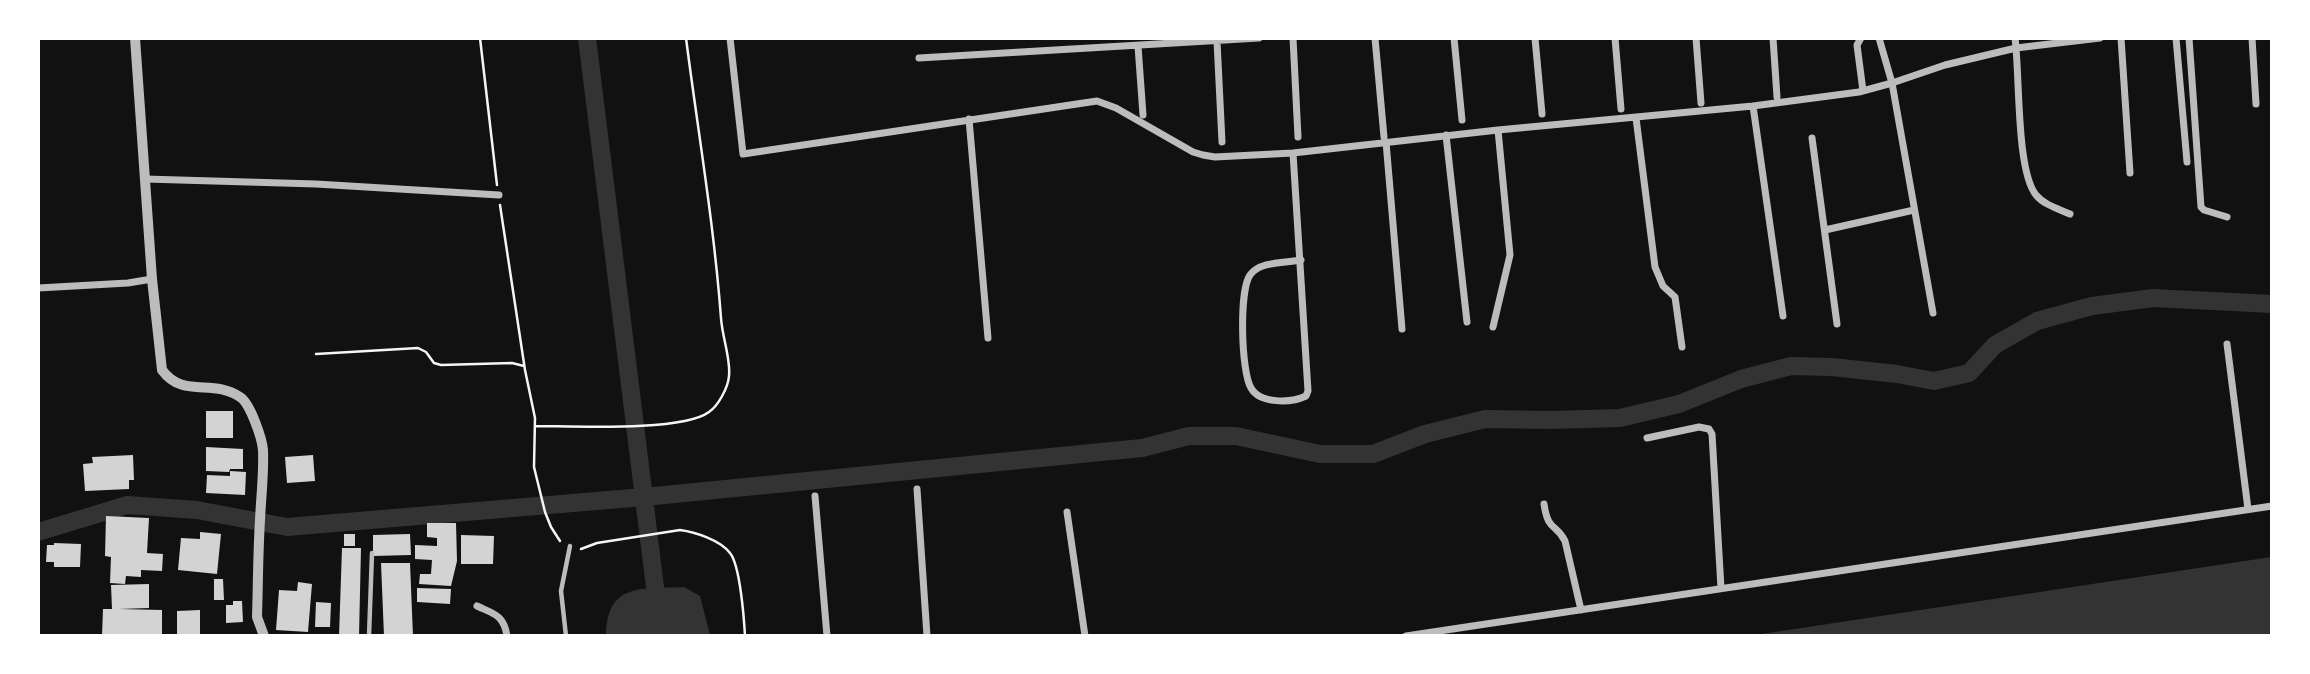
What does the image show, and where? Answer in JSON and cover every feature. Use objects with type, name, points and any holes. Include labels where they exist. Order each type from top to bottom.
[{"type":"street","points":[[135,38],[152,279],[162,370],[169,379],[179,385],[234,392],[245,400],[263,448],[257,617],[264,635]]},
{"type":"street","points":[[730,38],[743,154],[1097,101],[1116,108],[1193,152],[1215,157],[1293,153],[1385,139],[1753,106],[1863,91],[1945,65],[2016,48],[2100,38]]},
{"type":"street","points":[[919,58],[1259,38]]},
{"type":"street","points":[[1293,38],[1298,137]]},
{"type":"street","points":[[1375,38],[1402,329]]},
{"type":"street","points":[[1454,38],[1462,120]]},
{"type":"street","points":[[1535,38],[1542,114]]},
{"type":"street","points":[[1615,38],[1621,109]]},
{"type":"street","points":[[1696,38],[1701,103]]},
{"type":"street","points":[[1773,38],[1777,97]]},
{"type":"street","points":[[1860,38],[1857,45],[1863,91]]},
{"type":"street","points":[[1879,38],[1892,83],[1933,313]]},
{"type":"street","points":[[2015,38],[2024,162],[2029,185],[2042,201],[2070,214]]},
{"type":"street","points":[[2121,38],[2130,173]]},
{"type":"street","points":[[2176,38],[2187,162]]},
{"type":"street","points":[[2189,38],[2201,207],[2227,217]]},
{"type":"street","points":[[2252,38],[2256,104]]},
{"type":"street","points":[[1217,41],[1222,142]]},
{"type":"street","points":[[1139,46],[1143,115]]},
{"type":"street","points":[[1753,106],[1783,317]]},
{"type":"street","points":[[1636,118],[1655,267],[1663,286],[1675,297],[1682,346]]},
{"type":"street","points":[[968,119],[988,338]]},
{"type":"street","points":[[1493,327],[1510,255],[1498,130]]},
{"type":"street","points":[[1446,135],[1467,322]]},
{"type":"street","points":[[1812,138],[1837,324]]},
{"type":"street","points":[[1293,153],[1301,260],[1308,391],[1306,396],[1300,398],[1272,400],[1261,397],[1252,390],[1248,379],[1244,339],[1245,288],[1249,276],[1262,266],[1301,260]]},
{"type":"street","points":[[145,179],[316,184],[499,195]]},
{"type":"street","points":[[1825,230],[1914,210]]},
{"type":"street","points":[[38,288],[152,279]]},
{"type":"street","points":[[2227,344],[2248,509]]},
{"type":"street","points":[[1647,438],[1699,428],[1709,429],[1712,434],[1721,588]]},
{"type":"street","points":[[917,489],[927,635]]},
{"type":"street","points":[[815,496],[827,635]]},
{"type":"street","points":[[1544,504],[1546,519],[1562,534],[1565,541],[1581,610]]},
{"type":"street","points":[[1406,635],[2272,506]]},
{"type":"street","points":[[1067,512],[1085,635]]},
{"type":"street","points":[[477,606],[499,617],[505,624],[507,635]]},
{"type":"lane","points":[[566,635],[561,591],[570,546]]},
{"type":"lane","points":[[369,635],[372,553]]},
{"type":"path","points":[[480,38],[499,195],[524,366],[535,418],[534,467],[545,512]]},
{"type":"path","points":[[535,426],[686,422],[709,412],[724,392],[729,375],[721,325],[716,256],[686,38]]},
{"type":"path","points":[[316,354],[418,348],[426,352],[434,363],[441,365],[512,363],[524,366]]},
{"type":"path","points":[[597,543],[680,530],[708,539],[730,552],[736,564],[745,635]]},
{"type":"shaded area","points":[[2271,557],[2271,635],[1755,635]]},
{"type":"shaded area","points":[[684,587],[700,596],[710,635],[606,635],[608,618],[613,605],[620,597],[642,589]]},
{"type":"building","points":[[206,411],[233,411],[233,438],[206,438]]},
{"type":"building","points":[[206,447],[243,449],[243,469],[230,469],[229,472],[206,471]]},
{"type":"building","points":[[133,455],[134,480],[129,480],[129,489],[85,491],[83,464],[93,463],[92,457]]},
{"type":"building","points":[[313,455],[315,481],[287,483],[285,457]]},
{"type":"building","points":[[230,471],[246,472],[245,495],[206,493],[207,475],[230,476]]},
{"type":"building","points":[[106,516],[149,518],[147,553],[163,554],[162,571],[141,570],[141,577],[126,576],[125,584],[110,583],[111,557],[105,556]]},
{"type":"building","points":[[427,523],[456,523],[457,561],[451,586],[419,584],[420,574],[431,574],[432,560],[415,559],[415,545],[437,546],[437,538],[427,537]]},
{"type":"building","points":[[200,532],[221,534],[217,574],[178,570],[181,538],[200,539]]},
{"type":"building","points":[[344,534],[355,534],[355,546],[344,546]]},
{"type":"building","points":[[410,534],[411,555],[373,556],[373,535]]},
{"type":"building","points":[[461,535],[494,536],[493,564],[461,564]]},
{"type":"building","points":[[81,544],[80,567],[54,567],[54,562],[46,562],[47,545]]},
{"type":"building","points":[[342,548],[361,548],[359,636],[339,636]]},
{"type":"building","points":[[381,563],[410,563],[413,636],[384,636]]},
{"type":"building","points":[[214,579],[223,579],[224,600],[214,600]]},
{"type":"building","points":[[298,582],[312,584],[308,632],[276,630],[279,590],[297,591]]},
{"type":"building","points":[[149,584],[149,608],[119,609],[162,610],[162,636],[102,636],[103,609],[112,609],[111,585]]},
{"type":"building","points":[[417,588],[451,589],[450,604],[417,602]]},
{"type":"building","points":[[233,601],[242,601],[243,622],[226,623],[226,605],[233,605]]},
{"type":"building","points":[[316,602],[331,603],[330,627],[315,627]]},
{"type":"building","points":[[200,610],[200,636],[177,636],[177,611]]},
{"type":"waterway","points":[[587,38],[663,636]]},
{"type":"waterway","points":[[38,532],[127,505],[197,510],[287,527],[644,497],[1142,448],[1189,436],[1236,436],[1320,454],[1373,454],[1425,434],[1485,419],[1620,418],[1679,404],[1741,379],[1791,366],[1832,367],[1934,381],[1969,373],[1995,345],[2037,321],[2092,306],[2153,298],[2272,304]]}]
